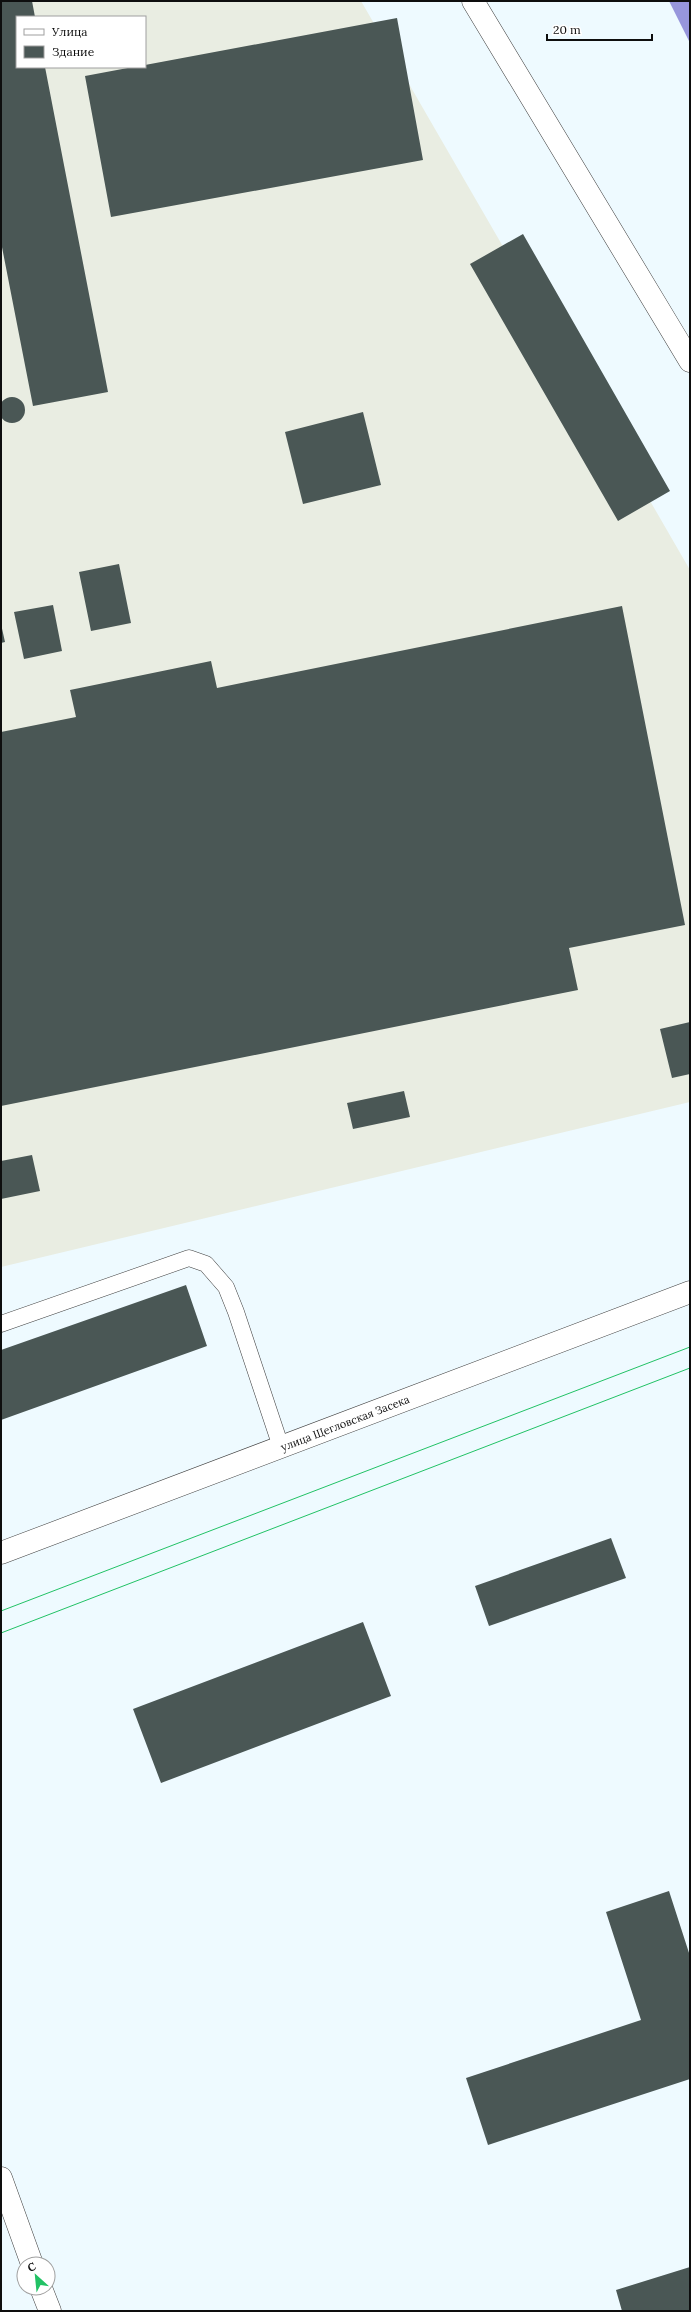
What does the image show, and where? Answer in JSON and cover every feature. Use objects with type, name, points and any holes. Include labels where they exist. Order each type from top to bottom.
[{"type":"street","points":[[473,1],[690,361]]},
{"type":"street","name":"улица Щегловская Засека","points":[[1,1553],[690,1292]]},
{"type":"street","points":[[1,2178],[29,2256]]},
{"type":"street","points":[[44,2296],[50,2311]]},
{"type":"lane","points":[[1,1324],[189,1258],[206,1264],[226,1287],[236,1312],[281,1447]]},
{"type":"shaded area","points":[[1,1],[361,1],[690,570],[690,1102],[1,1267]]},
{"type":"shaded area","points":[[669,1],[690,1],[690,43]]},
{"type":"building","points":[[1,1],[32,1],[35,16],[16,16],[16,68],[45,68],[108,392],[33,406],[1,242]]},
{"type":"building","points":[[397,18],[423,160],[111,217],[85,76],[128,68],[146,68],[146,65]]},
{"type":"building","points":[[523,234],[670,491],[618,521],[470,264]]},
{"type":"building","points":[[12,397],[21,401],[25,410],[21,419],[12,423],[3,419],[-1,410],[3,401]]},
{"type":"building","points":[[363,412],[381,485],[303,504],[285,432]]},
{"type":"building","points":[[119,564],[131,623],[91,631],[79,572]]},
{"type":"building","points":[[53,605],[62,651],[24,659],[14,612]]},
{"type":"building","points":[[622,606],[685,925],[569,948],[578,990],[1,1106],[1,732],[76,717],[70,690],[211,661],[217,688]]},
{"type":"building","points":[[1,624],[5,642],[1,643]]},
{"type":"building","points":[[690,1022],[690,1074],[672,1078],[660,1029]]},
{"type":"building","points":[[404,1091],[410,1117],[353,1129],[347,1103]]},
{"type":"building","points":[[32,1155],[40,1191],[1,1199],[1,1161]]},
{"type":"building","points":[[186,1285],[207,1346],[1,1420],[1,1350]]},
{"type":"building","points":[[611,1538],[626,1578],[489,1626],[475,1586]]},
{"type":"building","points":[[363,1622],[391,1696],[161,1783],[133,1709]]},
{"type":"building","points":[[669,1891],[690,1956],[690,2079],[488,2145],[466,2078],[641,2020],[606,1912]]},
{"type":"building","points":[[690,2267],[690,2311],[622,2311],[616,2290]]},
{"type":"tram line","points":[[1,1611],[690,1347]]},
{"type":"tram line","points":[[1,1633],[690,1368]]}]
